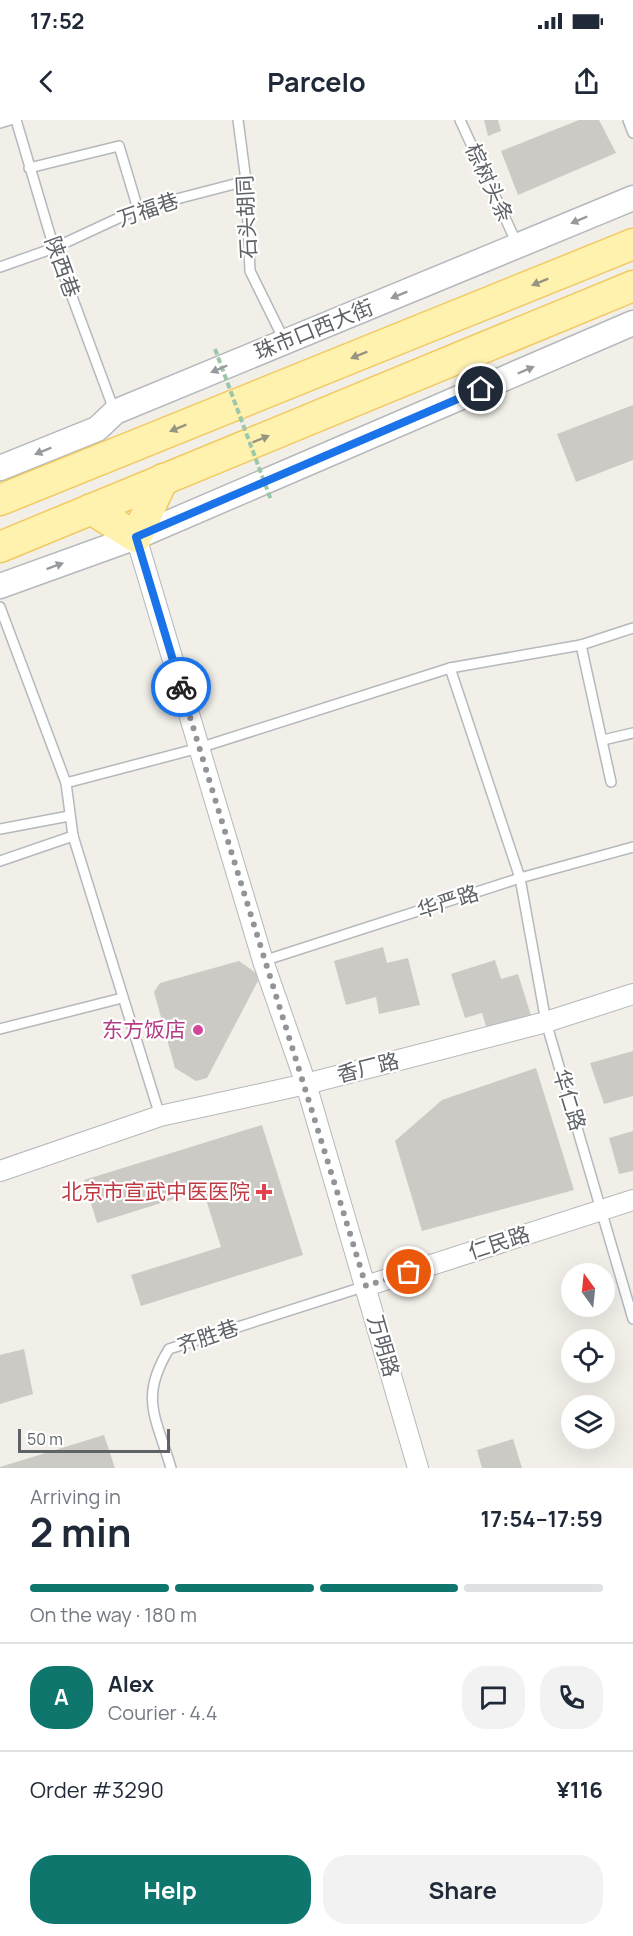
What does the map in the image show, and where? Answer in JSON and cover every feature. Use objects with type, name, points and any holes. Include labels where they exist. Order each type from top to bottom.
[{"type":"main road","name":"珠市口西大街","points":[[0,500],[633,244]]},
{"type":"main road","points":[[0,547],[633,286]]},
{"type":"main road","points":[[90,509],[136,537],[163,479]]},
{"type":"street","name":"珠市口西大街","points":[[0,468],[97,429],[115,412],[633,198]]},
{"type":"street","points":[[0,586],[136,537],[633,323]]},
{"type":"street","name":"万明路","points":[[136,537],[263,961],[306,1084],[418,1468]]},
{"type":"street","name":"香厂路","points":[[0,1171],[160,1116],[306,1084],[546,1022],[633,994]]},
{"type":"street","name":"仁民路","points":[[366,1286],[633,1200]]},
{"type":"lane","points":[[0,123],[10,120]]},
{"type":"lane","name":"陕西巷","points":[[16,120],[54,248],[115,412]]},
{"type":"lane","name":"石头胡同","points":[[238,120],[246,181],[250,271],[285,342]]},
{"type":"lane","name":"棕树头条","points":[[460,120],[518,246]]},
{"type":"lane","points":[[628,120],[633,133]]},
{"type":"lane","points":[[29,168],[119,146],[138,209]]},
{"type":"lane","name":"万福巷","points":[[0,267],[54,248],[138,209],[246,181]]},
{"type":"lane","points":[[0,607],[66,783],[73,836],[160,1116]]},
{"type":"lane","points":[[66,783],[199,748],[450,668],[581,645],[633,628]]},
{"type":"lane","points":[[581,645],[611,782]]},
{"type":"lane","name":"华仁路","points":[[450,668],[520,878],[546,1022],[633,1319]]},
{"type":"lane","points":[[603,740],[633,733]]},
{"type":"lane","points":[[0,829],[69,816]]},
{"type":"lane","points":[[0,861],[73,836]]},
{"type":"lane","name":"华严路","points":[[263,961],[520,878],[633,847]]},
{"type":"lane","points":[[0,1029],[122,998]]},
{"type":"lane","name":"齐胜巷","points":[[171,1468],[150,1399],[158,1368],[169,1349],[366,1286]]},
{"type":"path","points":[[215,349],[271,500]]},
{"type":"building","points":[[484,120],[498,120],[501,131],[488,136]]},
{"type":"building","points":[[579,120],[599,120],[616,153],[518,195],[501,151]]},
{"type":"building","points":[[633,405],[633,460],[576,482],[557,434]]},
{"type":"building","points":[[383,947],[387,963],[408,958],[420,1005],[379,1014],[376,997],[346,1005],[334,961]]},
{"type":"building","points":[[495,960],[501,979],[518,974],[533,1022],[489,1036],[482,1013],[465,1018],[451,974]]},
{"type":"building","name":"东方饭店","points":[[239,961],[256,973],[258,981],[207,1078],[196,1081],[175,1068],[154,992],[160,983]]},
{"type":"building","points":[[633,1051],[633,1096],[604,1104],[590,1063]]},
{"type":"building","points":[[536,1068],[574,1190],[422,1231],[395,1141],[442,1100]]},
{"type":"building","name":"北京市宣武中医医院","points":[[262,1125],[303,1255],[141,1306],[131,1275],[221,1247],[203,1190],[97,1223],[84,1180]]},
{"type":"building","points":[[633,1131],[633,1171],[619,1174],[609,1138]]},
{"type":"building","points":[[24,1349],[33,1394],[0,1404],[0,1355]]},
{"type":"building","points":[[104,1435],[115,1468],[0,1468],[0,1467]]},
{"type":"building","points":[[513,1439],[522,1468],[482,1468],[477,1450]]},
{"type":"way so far","points":[[181,687],[263,961],[306,1084],[366,1286],[409,1272]]},
{"type":"place","name":"东方饭店","points":[[198,1030]]},
{"type":"place","name":"北京市宣武中医医院","points":[[264,1192]]},
{"type":"route","points":[[181,687],[136,537],[481,389]]}]
